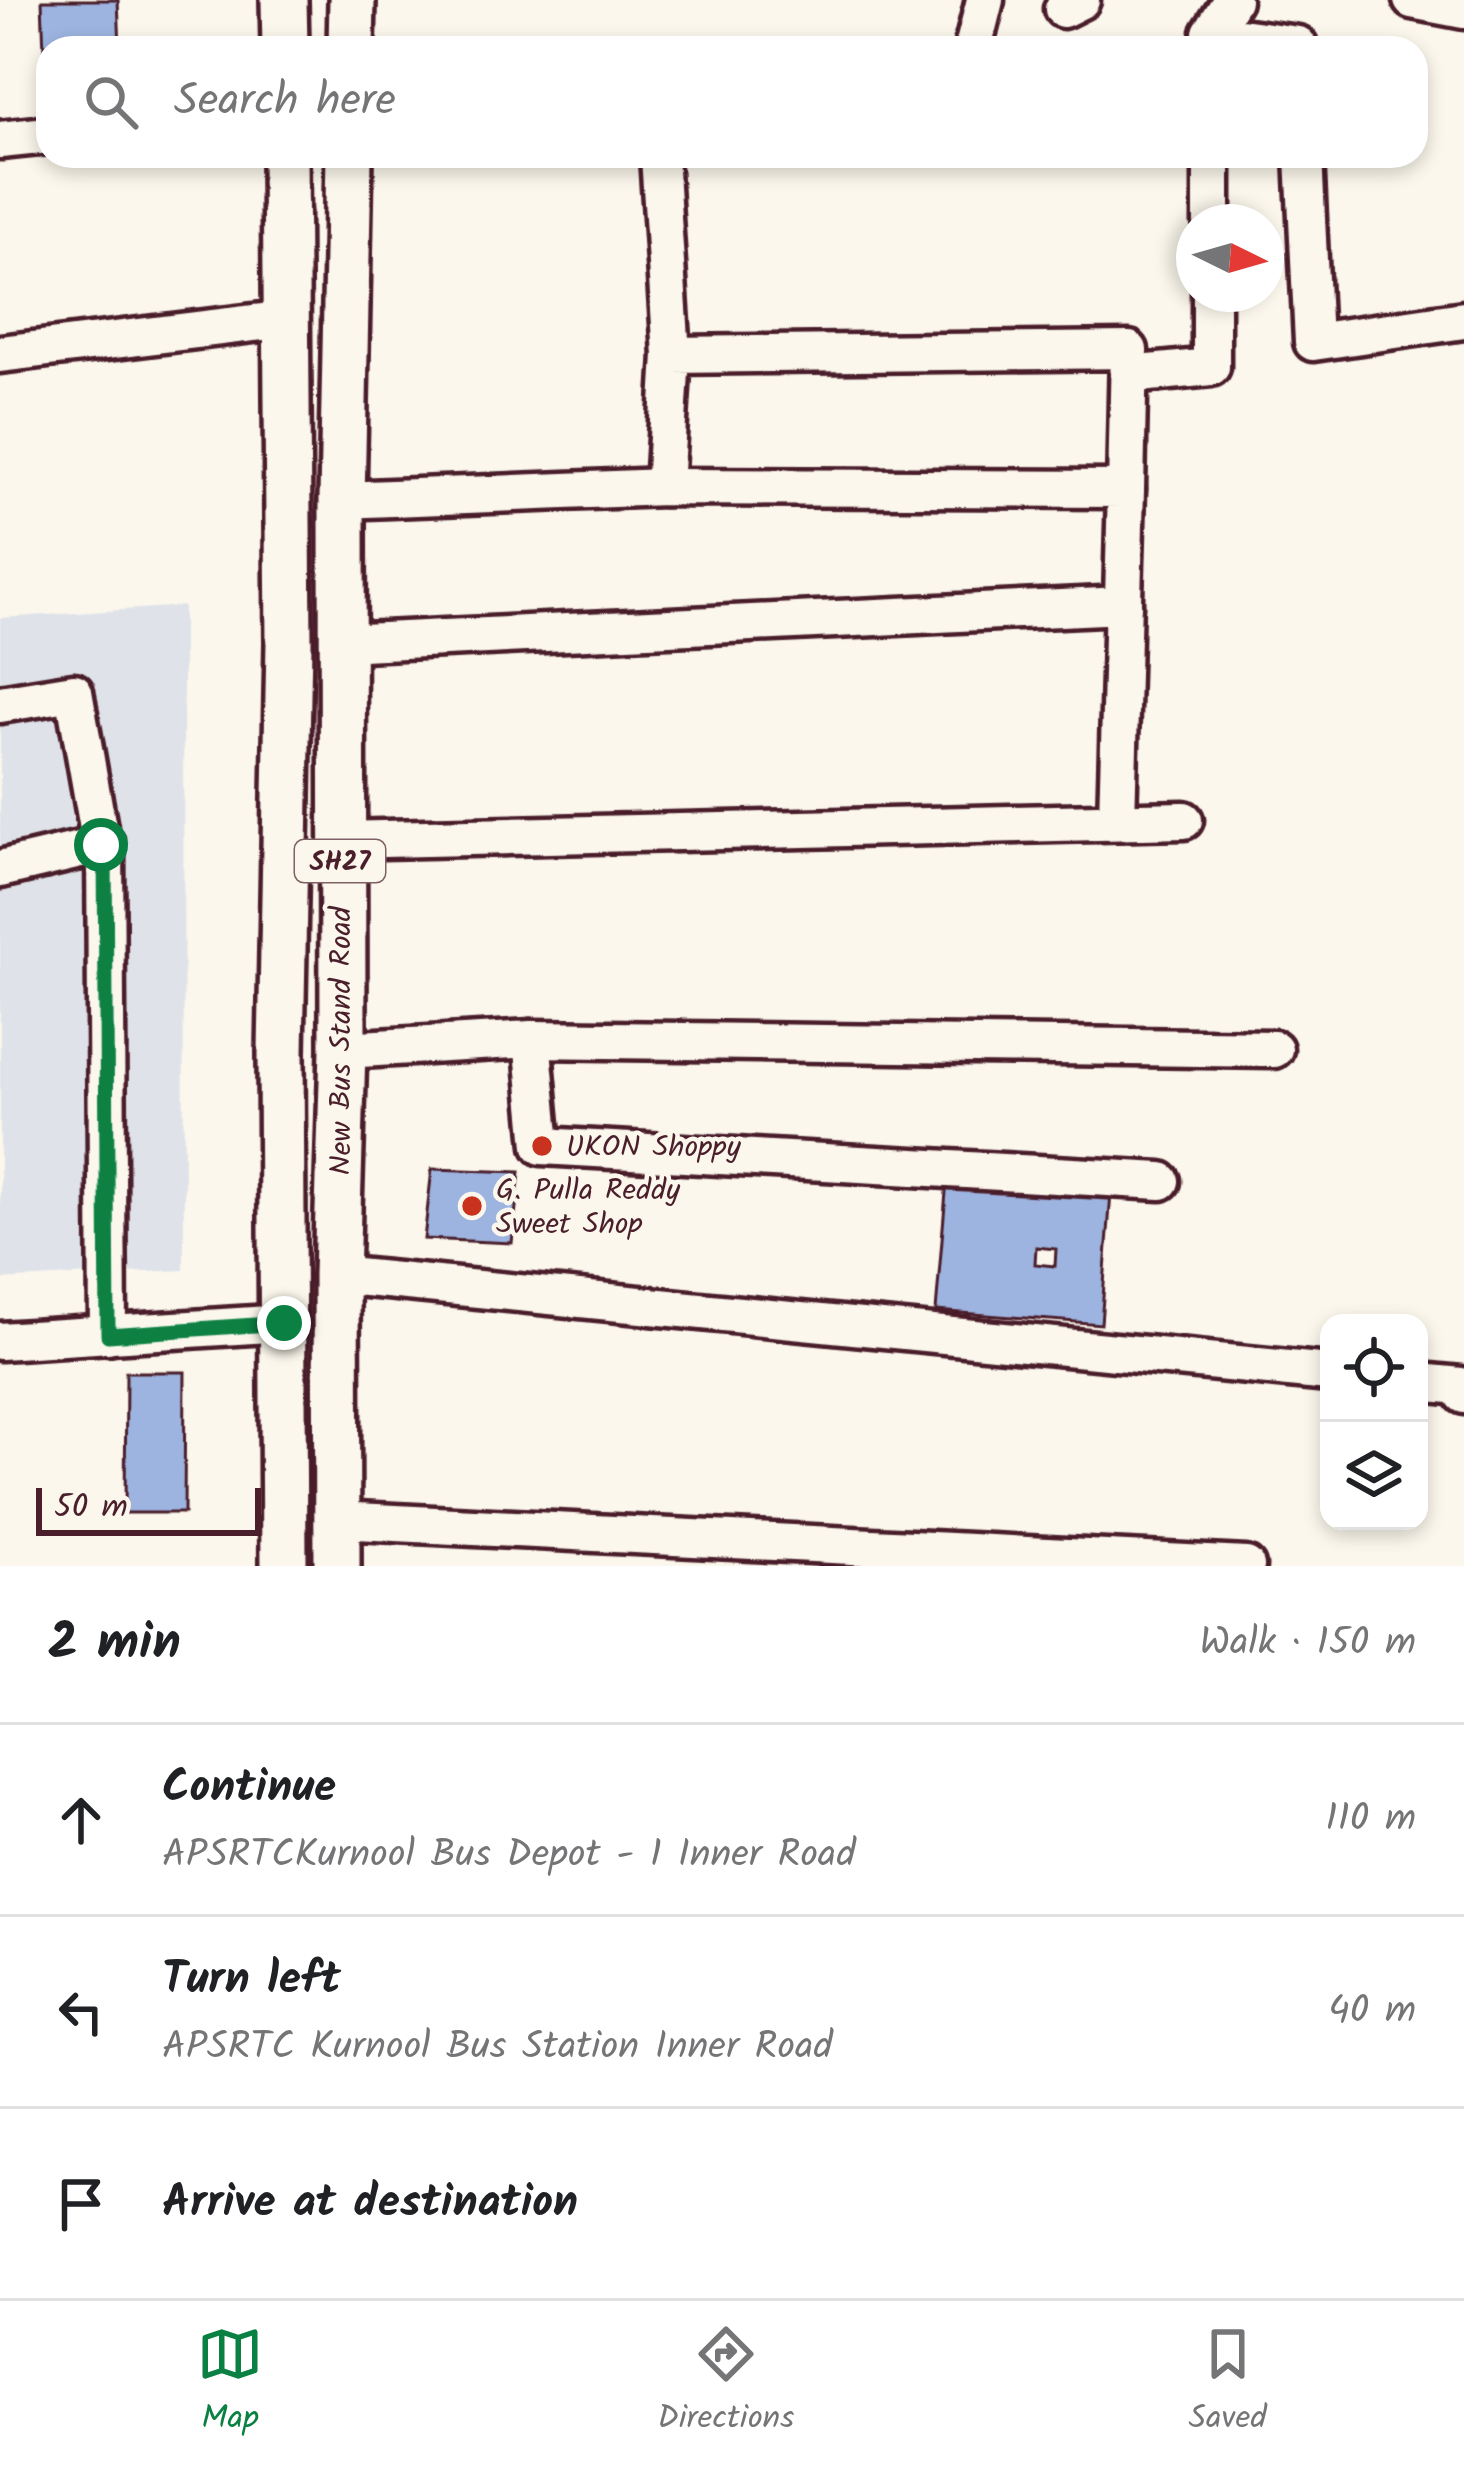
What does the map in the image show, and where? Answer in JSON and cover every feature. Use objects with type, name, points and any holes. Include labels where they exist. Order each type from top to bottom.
[{"type":"main road","points":[[284,0],[285,36]]},
{"type":"main road","points":[[351,36],[352,0]]},
{"type":"main road","name":"New Bus Stand Road","points":[[284,1566],[281,1052],[286,840],[286,168]]},
{"type":"main road","name":"New Bus Stand Road","points":[[337,1566],[336,1275],[343,1050],[340,643],[350,168]]},
{"type":"main road","points":[[286,840],[340,840]]},
{"type":"street","points":[[977,36],[985,0]]},
{"type":"street","points":[[1228,36],[1211,33],[1232,0]]},
{"type":"street","points":[[1412,0],[1464,10]]},
{"type":"street","points":[[0,140],[36,136]]},
{"type":"street","points":[[660,168],[672,355],[664,487]]},
{"type":"street","points":[[1212,168],[1212,204]]},
{"type":"street","points":[[1305,168],[1313,343],[1464,320]]},
{"type":"street","points":[[1129,375],[1211,367],[1211,312]]},
{"type":"street","points":[[0,354],[287,319]]},
{"type":"street","points":[[672,355],[1129,350],[1117,820]]},
{"type":"street","points":[[342,500],[664,487],[1126,489]]},
{"type":"street","points":[[340,643],[1123,605]]},
{"type":"street","points":[[0,704],[74,692],[101,845]]},
{"type":"street","points":[[340,840],[1184,820]]},
{"type":"street","points":[[0,869],[105,844],[108,1335]]},
{"type":"street","points":[[343,1050],[532,1039],[1274,1049]]},
{"type":"street","points":[[532,1039],[542,1146],[1161,1181]]},
{"type":"street","points":[[336,1275],[1320,1372]]},
{"type":"street","points":[[0,1341],[284,1323]]},
{"type":"street","points":[[1428,1383],[1461,1385],[1464,1395]]},
{"type":"street","points":[[337,1520],[1246,1566]]},
{"type":"shaded area","points":[[183,606],[184,1270],[0,1280],[0,618]]},
{"type":"building","points":[[42,0],[118,0],[120,36],[43,36]]},
{"type":"building","name":"G. Pulla Reddy Sweet Shop","points":[[432,1169],[520,1172],[512,1243],[424,1239]]},
{"type":"building","points":[[947,1180],[1111,1193],[1101,1324],[936,1311]],"holes":[[[1036,1247],[1056,1249],[1055,1266],[1035,1264]]]},
{"type":"building","points":[[126,1372],[185,1372],[184,1513],[125,1513]]},
{"type":"place","name":"UKON Shoppy","points":[[542,1146]]},
{"type":"place","name":"G. Pulla Reddy Sweet Shop","points":[[472,1206]]},
{"type":"route","points":[[101,845],[105,844],[108,1335],[284,1323]]}]
